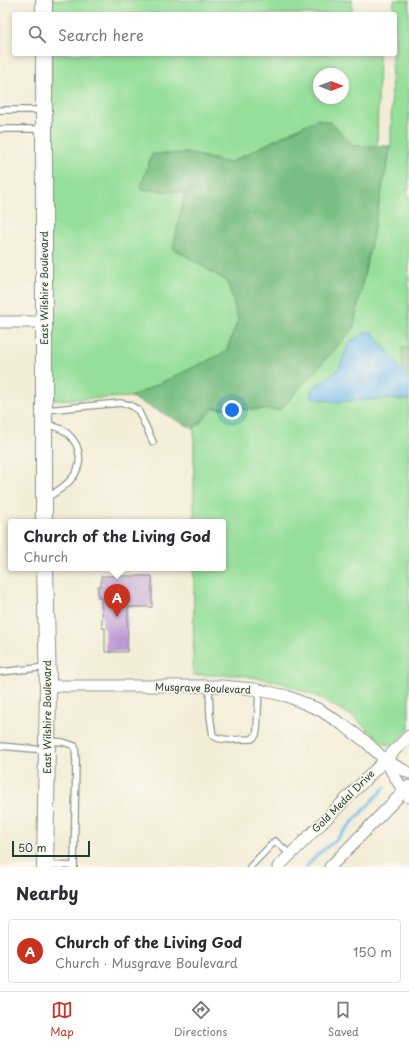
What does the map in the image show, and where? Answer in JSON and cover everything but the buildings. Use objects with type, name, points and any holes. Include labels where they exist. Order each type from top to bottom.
[{"type":"street","points":[[44,0],[44,12]]},
{"type":"street","name":"East Wilshire Boulevard","points":[[44,56],[44,519]]},
{"type":"street","points":[[0,322],[44,322]]},
{"type":"street","name":"East Wilshire Boulevard","points":[[45,571],[48,686],[45,866]]},
{"type":"street","name":"Musgrave Boulevard","points":[[48,686],[209,686],[259,690],[287,696],[320,710],[343,724],[365,741],[385,760],[407,792]]},
{"type":"street","name":"Gold Medal Drive","points":[[278,867],[409,736]]},
{"type":"street","name":"Musgrave Boulevard","points":[[385,760],[409,773]]},
{"type":"street","points":[[330,867],[407,792]]},
{"type":"lane","points":[[0,110],[44,110]]},
{"type":"lane","points":[[0,129],[44,129]]},
{"type":"lane","points":[[44,416],[120,403],[130,405],[138,410],[153,442]]},
{"type":"lane","points":[[44,416],[74,440],[78,450],[79,461],[78,470],[71,479],[60,490],[44,499]]},
{"type":"lane","points":[[0,672],[47,667]]},
{"type":"lane","points":[[209,686],[210,716],[213,736],[228,740],[252,739],[256,736],[259,690]]},
{"type":"lane","points":[[0,746],[47,745],[63,742],[75,746],[74,867],[45,866]]},
{"type":"lane","points":[[250,867],[275,841],[290,854]]},
{"type":"green space","points":[[51,0],[352,0],[352,12],[51,12]]},
{"type":"green space","points":[[394,0],[409,0],[409,189],[406,190],[409,195],[409,347],[402,347],[403,384],[409,389],[409,729],[395,744],[386,745],[352,716],[318,697],[280,682],[240,675],[193,675],[194,571],[226,571],[226,519],[194,519],[194,429],[214,408],[280,410],[353,329],[391,146],[392,56],[397,56],[397,12],[393,12]]},
{"type":"green space","points":[[51,56],[379,56],[377,146],[354,146],[332,123],[317,119],[229,163],[188,153],[185,192],[173,248],[228,282],[238,320],[226,352],[131,397],[54,400],[50,321]]},
{"type":"green space","points":[[317,119],[332,123],[354,146],[391,146],[353,329],[280,410],[214,408],[194,429],[131,397],[226,352],[238,320],[228,282],[173,248],[185,193],[140,189],[152,154],[188,153],[229,163]]},
{"type":"green space","points":[[402,347],[409,347],[409,389],[403,384]]},
{"type":"water","points":[[365,332],[372,332],[409,378],[409,400],[381,399],[335,402],[313,398],[310,395],[313,388],[339,369],[349,343]]},
{"type":"waterway","points":[[306,867],[318,854],[335,841],[385,787]]},
{"type":"place","name":"Church of the Living God","points":[[117,617]]}]
